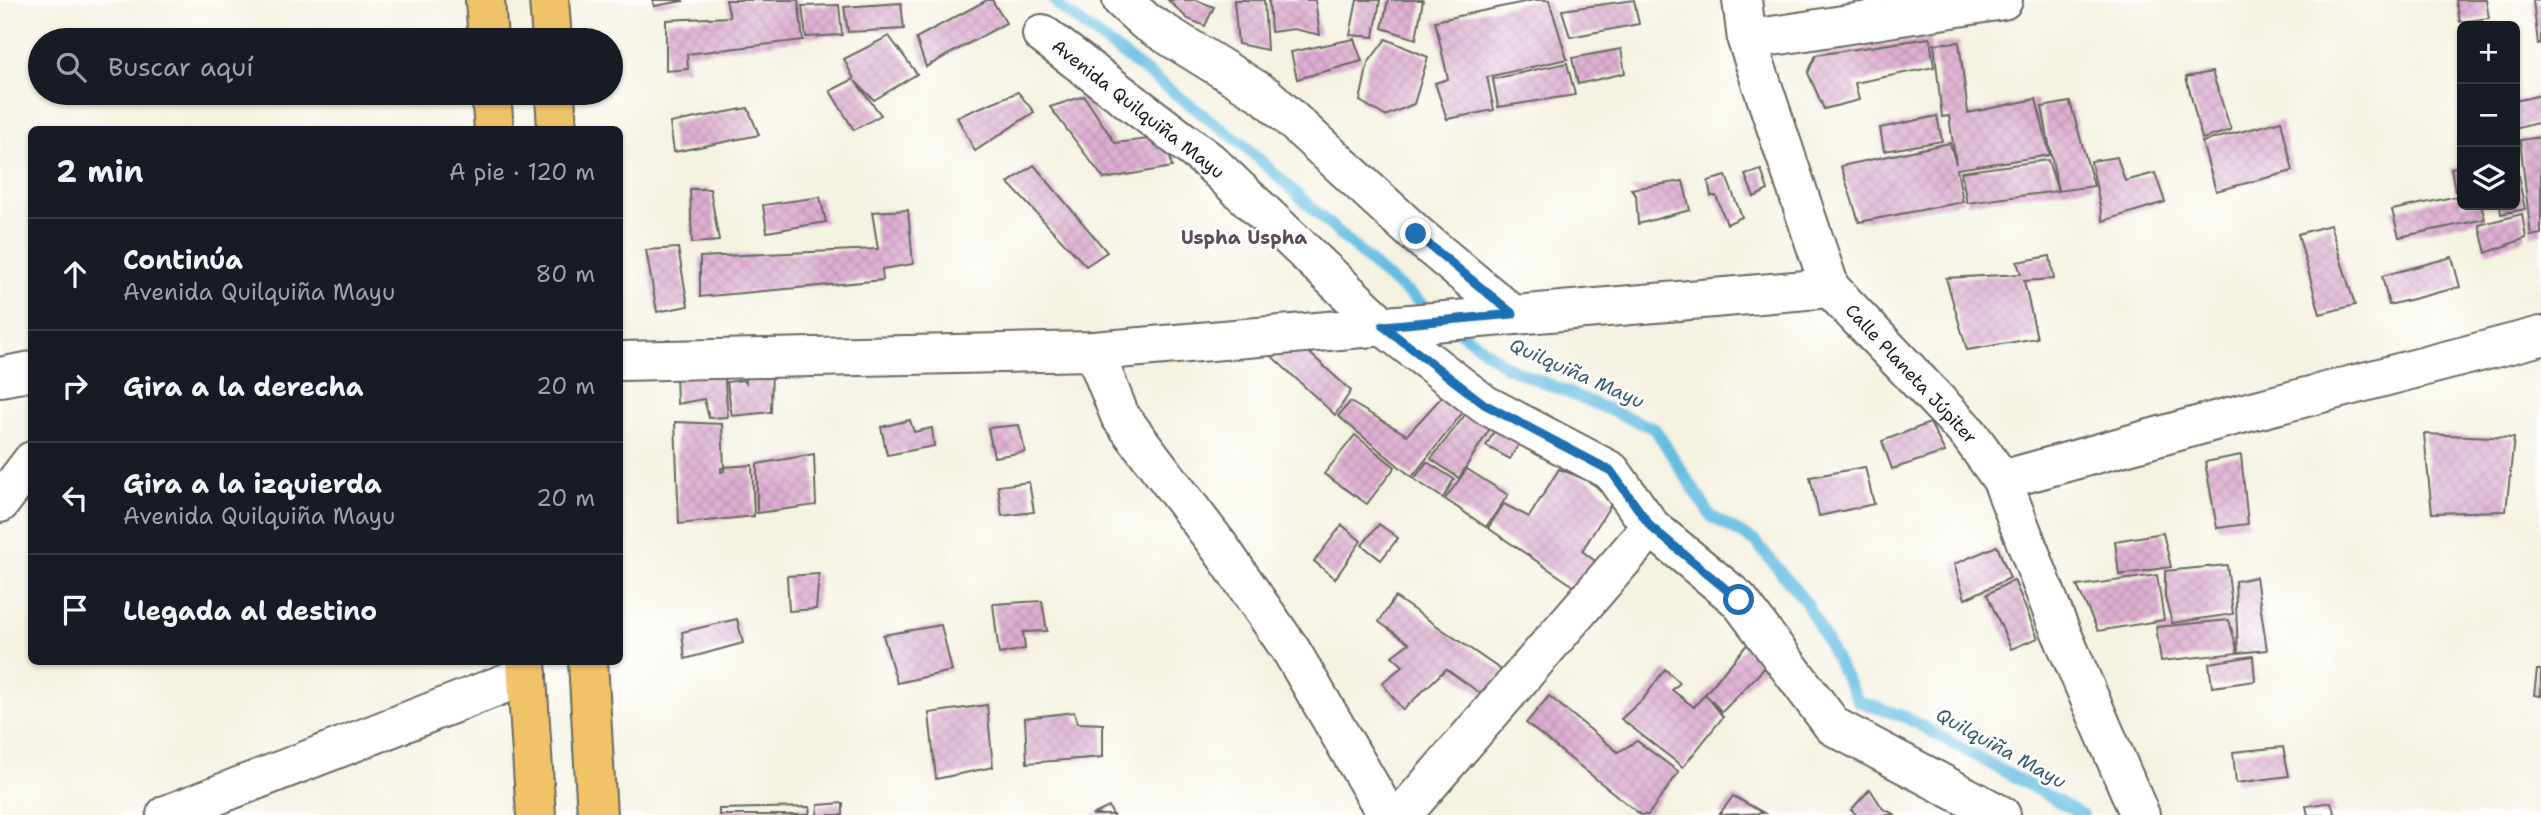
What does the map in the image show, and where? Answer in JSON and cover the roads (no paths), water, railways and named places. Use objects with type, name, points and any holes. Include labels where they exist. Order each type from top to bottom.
[{"type":"highway","points":[[485,0],[487,28]]},
{"type":"highway","points":[[549,0],[551,28]]},
{"type":"highway","points":[[492,105],[494,126]]},
{"type":"highway","points":[[556,105],[557,126]]},
{"type":"highway","points":[[588,665],[597,815]]},
{"type":"highway","points":[[527,668],[536,815]]},
{"type":"street","points":[[1122,0],[1145,21],[1266,96],[1416,234],[1513,314]]},
{"type":"street","name":"Calle Planeta Júpiter","points":[[1742,0],[1747,40],[1830,288],[1969,434],[2002,480],[2055,618],[2140,815]]},
{"type":"street","points":[[1747,40],[2003,0]]},
{"type":"street","name":"Avenida Quilquiña Mayu","points":[[1042,34],[1209,162],[1383,326],[1484,404],[1611,471],[1651,527],[1739,600],[1833,726],[2001,815]]},
{"type":"street","points":[[623,361],[1094,351],[1830,288]]},
{"type":"street","points":[[2002,480],[2218,420],[2541,336]]},
{"type":"street","points":[[1094,351],[1120,416],[1221,550],[1292,652],[1387,815]]},
{"type":"street","points":[[0,377],[28,372]]},
{"type":"street","points":[[0,503],[28,466]]},
{"type":"street","points":[[1402,815],[1651,527]]},
{"type":"street","points":[[166,815],[527,668]]},
{"type":"waterway","name":"Quilquiña Mayu","points":[[1054,0],[1246,147],[1384,275],[1436,314]]},
{"type":"waterway","name":"Quilquiña Mayu","points":[[1456,329],[1507,367],[1655,429],[1711,516],[1756,542],[1807,604],[1858,701],[1905,717],[2083,815]]},
{"type":"district","name":"Uspha Uspha","points":[[1244,237]]}]
